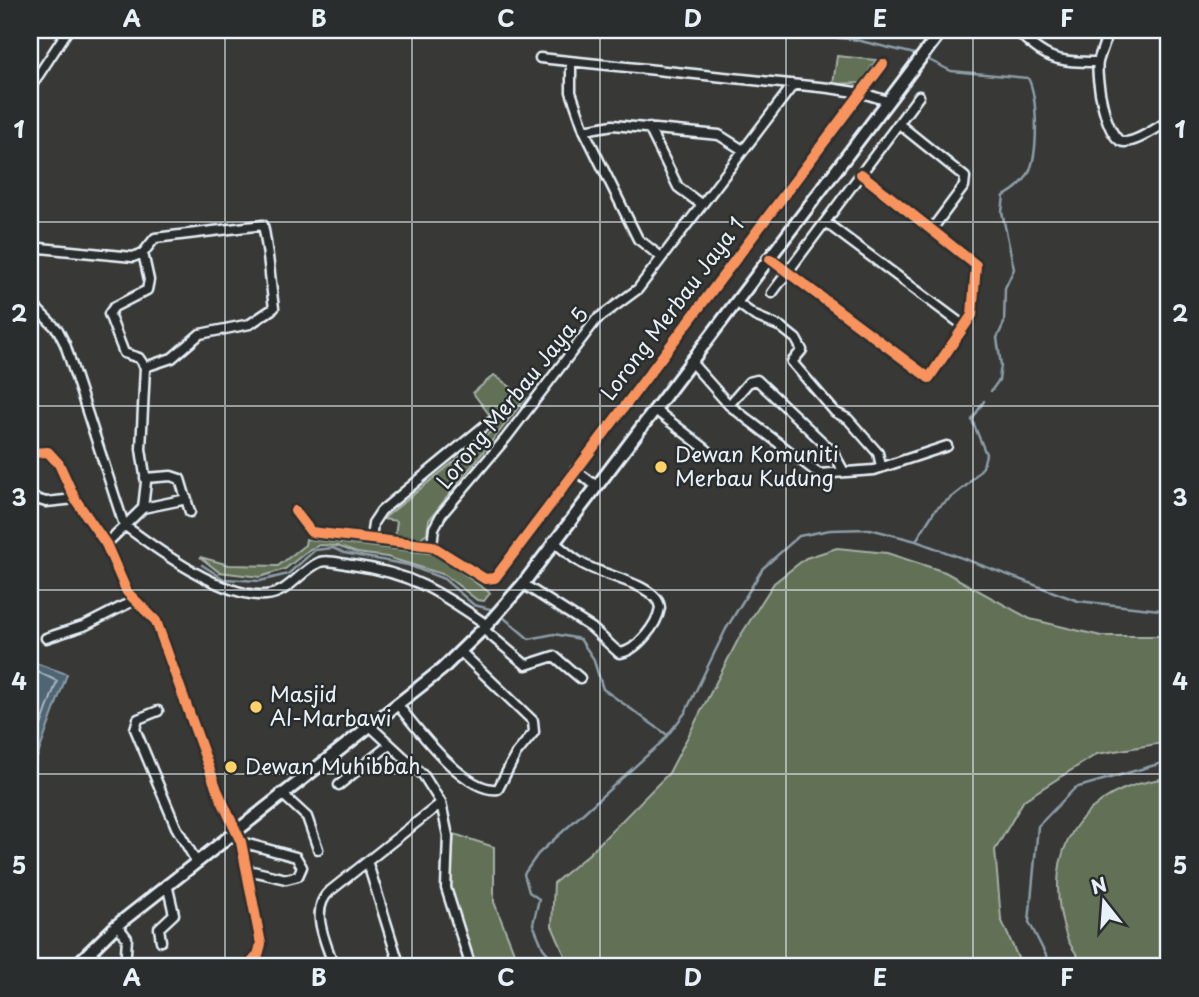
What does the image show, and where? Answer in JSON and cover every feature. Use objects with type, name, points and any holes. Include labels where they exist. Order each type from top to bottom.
[{"type":"main road","points":[[74,967],[117,925],[397,704],[461,652],[485,627],[523,584],[595,485],[770,259],[942,30]]},
{"type":"street","points":[[30,88],[68,30]]},
{"type":"street","points":[[1016,30],[1037,52],[1053,60],[1098,62]]},
{"type":"street","points":[[1108,30],[1098,62],[1098,81],[1111,133],[1118,141],[1126,142],[1169,121]]},
{"type":"street","points":[[540,58],[862,93],[888,101]]},
{"type":"street","points":[[571,62],[571,92],[584,130],[638,239],[661,257]]},
{"type":"street","name":"Lorong Merbau Jaya 1","points":[[432,546],[485,579],[495,578],[883,64]]},
{"type":"street","name":"Lorong Merbau Jaya 5","points":[[432,546],[435,528],[441,515],[506,438],[596,320],[638,289],[793,85]]},
{"type":"street","points":[[772,293],[919,96]]},
{"type":"street","points":[[899,124],[965,177],[964,186],[932,229]]},
{"type":"street","points":[[584,130],[613,125],[719,135],[743,150]]},
{"type":"street","points":[[649,128],[678,187],[702,205]]},
{"type":"street","points":[[770,259],[929,378],[974,308],[977,269],[974,262],[861,174]]},
{"type":"street","points":[[825,222],[964,327]]},
{"type":"street","points":[[30,247],[133,257],[143,253],[155,238],[263,225],[270,257],[268,276],[274,308],[250,324],[200,334],[172,358],[145,367]]},
{"type":"street","points":[[143,253],[149,280],[146,292],[114,307],[109,314],[124,354],[139,358],[145,367],[143,508]]},
{"type":"street","points":[[30,302],[58,330],[65,344],[124,525],[216,586],[232,590],[270,595],[320,562],[327,561],[381,569],[415,579],[485,627],[526,665],[554,656],[580,678]]},
{"type":"street","points":[[736,302],[796,339],[802,350],[792,362],[835,412],[858,429],[877,453],[881,466]]},
{"type":"street","points":[[690,361],[729,405],[814,472],[823,475],[874,470],[947,446]]},
{"type":"street","points":[[729,405],[749,382],[757,380],[833,452],[844,472]]},
{"type":"street","points":[[654,409],[707,450]]},
{"type":"street","points":[[371,539],[373,523],[381,511],[489,422]]},
{"type":"street","points":[[30,453],[48,452],[59,464],[75,499],[106,544],[133,601],[152,614],[234,830],[241,842],[261,944],[258,955],[248,967]]},
{"type":"street","points":[[575,470],[595,485]]},
{"type":"street","points":[[145,478],[176,477],[183,483],[190,512]]},
{"type":"street","points":[[33,498],[40,502],[75,499]]},
{"type":"street","points":[[106,544],[143,508],[187,499]]},
{"type":"street","points":[[295,512],[311,532],[432,546]]},
{"type":"street","points":[[523,584],[592,628],[618,653],[634,647],[652,625],[660,608],[656,596],[582,564],[553,541]]},
{"type":"street","points":[[46,638],[86,625],[133,601]]},
{"type":"street","points":[[397,704],[438,751],[468,780],[491,790],[498,789],[516,754],[534,732],[533,721],[461,652]]},
{"type":"street","points":[[158,711],[138,719],[135,729],[176,827],[196,861]]},
{"type":"street","points":[[369,725],[430,783],[441,803],[448,828],[446,888],[471,967]]},
{"type":"street","points":[[339,785],[389,745]]},
{"type":"street","points":[[281,793],[307,817],[318,849]]},
{"type":"street","points":[[334,967],[319,915],[320,902],[330,891],[368,864],[441,803]]},
{"type":"street","points":[[241,842],[296,857],[302,867],[298,876],[286,879],[248,870]]},
{"type":"street","points":[[368,864],[400,967]]},
{"type":"street","points":[[161,941],[159,928],[174,914],[167,884]]},
{"type":"street","points":[[117,925],[127,939],[125,967]]},
{"type":"street","points":[[89,951],[106,967]]},
{"type":"green space","points":[[837,56],[876,60],[861,83],[833,84]]},
{"type":"green space","points":[[494,375],[526,398],[429,520],[427,533],[419,539],[395,536],[397,521],[383,519],[498,426],[473,393]]},
{"type":"green space","points":[[306,539],[436,554],[490,593],[484,601],[477,600],[445,575],[387,557],[357,553],[337,546],[320,545],[310,549],[285,569],[260,577],[219,572],[200,557],[229,565],[278,566],[305,545]]},
{"type":"green space","points":[[837,548],[887,553],[945,572],[1030,619],[1101,636],[1169,636],[1169,742],[1097,754],[1024,800],[995,850],[1001,919],[1022,967],[570,967],[552,926],[554,883],[590,853],[669,773],[739,638],[774,583],[806,558]]},
{"type":"green space","points":[[1169,778],[1169,967],[1086,967],[1067,939],[1059,904],[1058,876],[1064,850],[1075,828],[1091,809],[1112,794],[1138,784]]},
{"type":"green space","points":[[454,834],[494,847],[494,902],[520,967],[476,967],[450,888]]},
{"type":"water","points":[[30,661],[67,674],[30,777]]},
{"type":"waterway","points":[[746,30],[852,39],[919,55]]},
{"type":"waterway","points":[[925,58],[951,71],[1028,78],[1034,98],[1035,140],[1032,165],[1023,181],[1004,196],[1002,212],[1014,269],[1005,288],[1004,323],[997,338],[1001,365],[999,380],[991,391]]},
{"type":"waterway","points":[[917,539],[935,510],[967,485],[983,467],[986,454],[972,420],[984,401]]},
{"type":"waterway","points":[[559,967],[543,948],[533,924],[539,899],[529,892],[524,874],[538,854],[663,741],[685,713],[726,629],[763,568],[799,536],[830,530],[870,529],[916,541],[1078,601],[1169,611]]},
{"type":"waterway","points":[[202,565],[224,579],[260,581],[288,574],[315,550],[333,548],[344,553],[408,565],[444,579],[474,605],[494,610]]},
{"type":"waterway","points":[[503,617],[529,639],[554,634],[580,639],[593,658],[603,689],[666,734]]},
{"type":"waterway","points":[[1052,967],[1029,922],[1038,826],[1075,788],[1169,761]]},
{"type":"cycle path","points":[[295,511],[311,532],[432,546],[485,579],[495,578],[883,64]]},
{"type":"cycle path","points":[[770,259],[929,378],[972,315],[976,265],[861,174]]},
{"type":"cycle path","points":[[30,453],[48,452],[59,464],[75,499],[106,544],[127,592],[156,621],[217,790],[241,842],[261,944],[258,955],[248,967]]},
{"type":"place","name":"Dewan Komuniti Merbau Kudung","points":[[661,467]]},
{"type":"place","name":"Masjid Al-Marbawi","points":[[256,707]]},
{"type":"place","name":"Dewan Muhibbah","points":[[231,767]]}]
